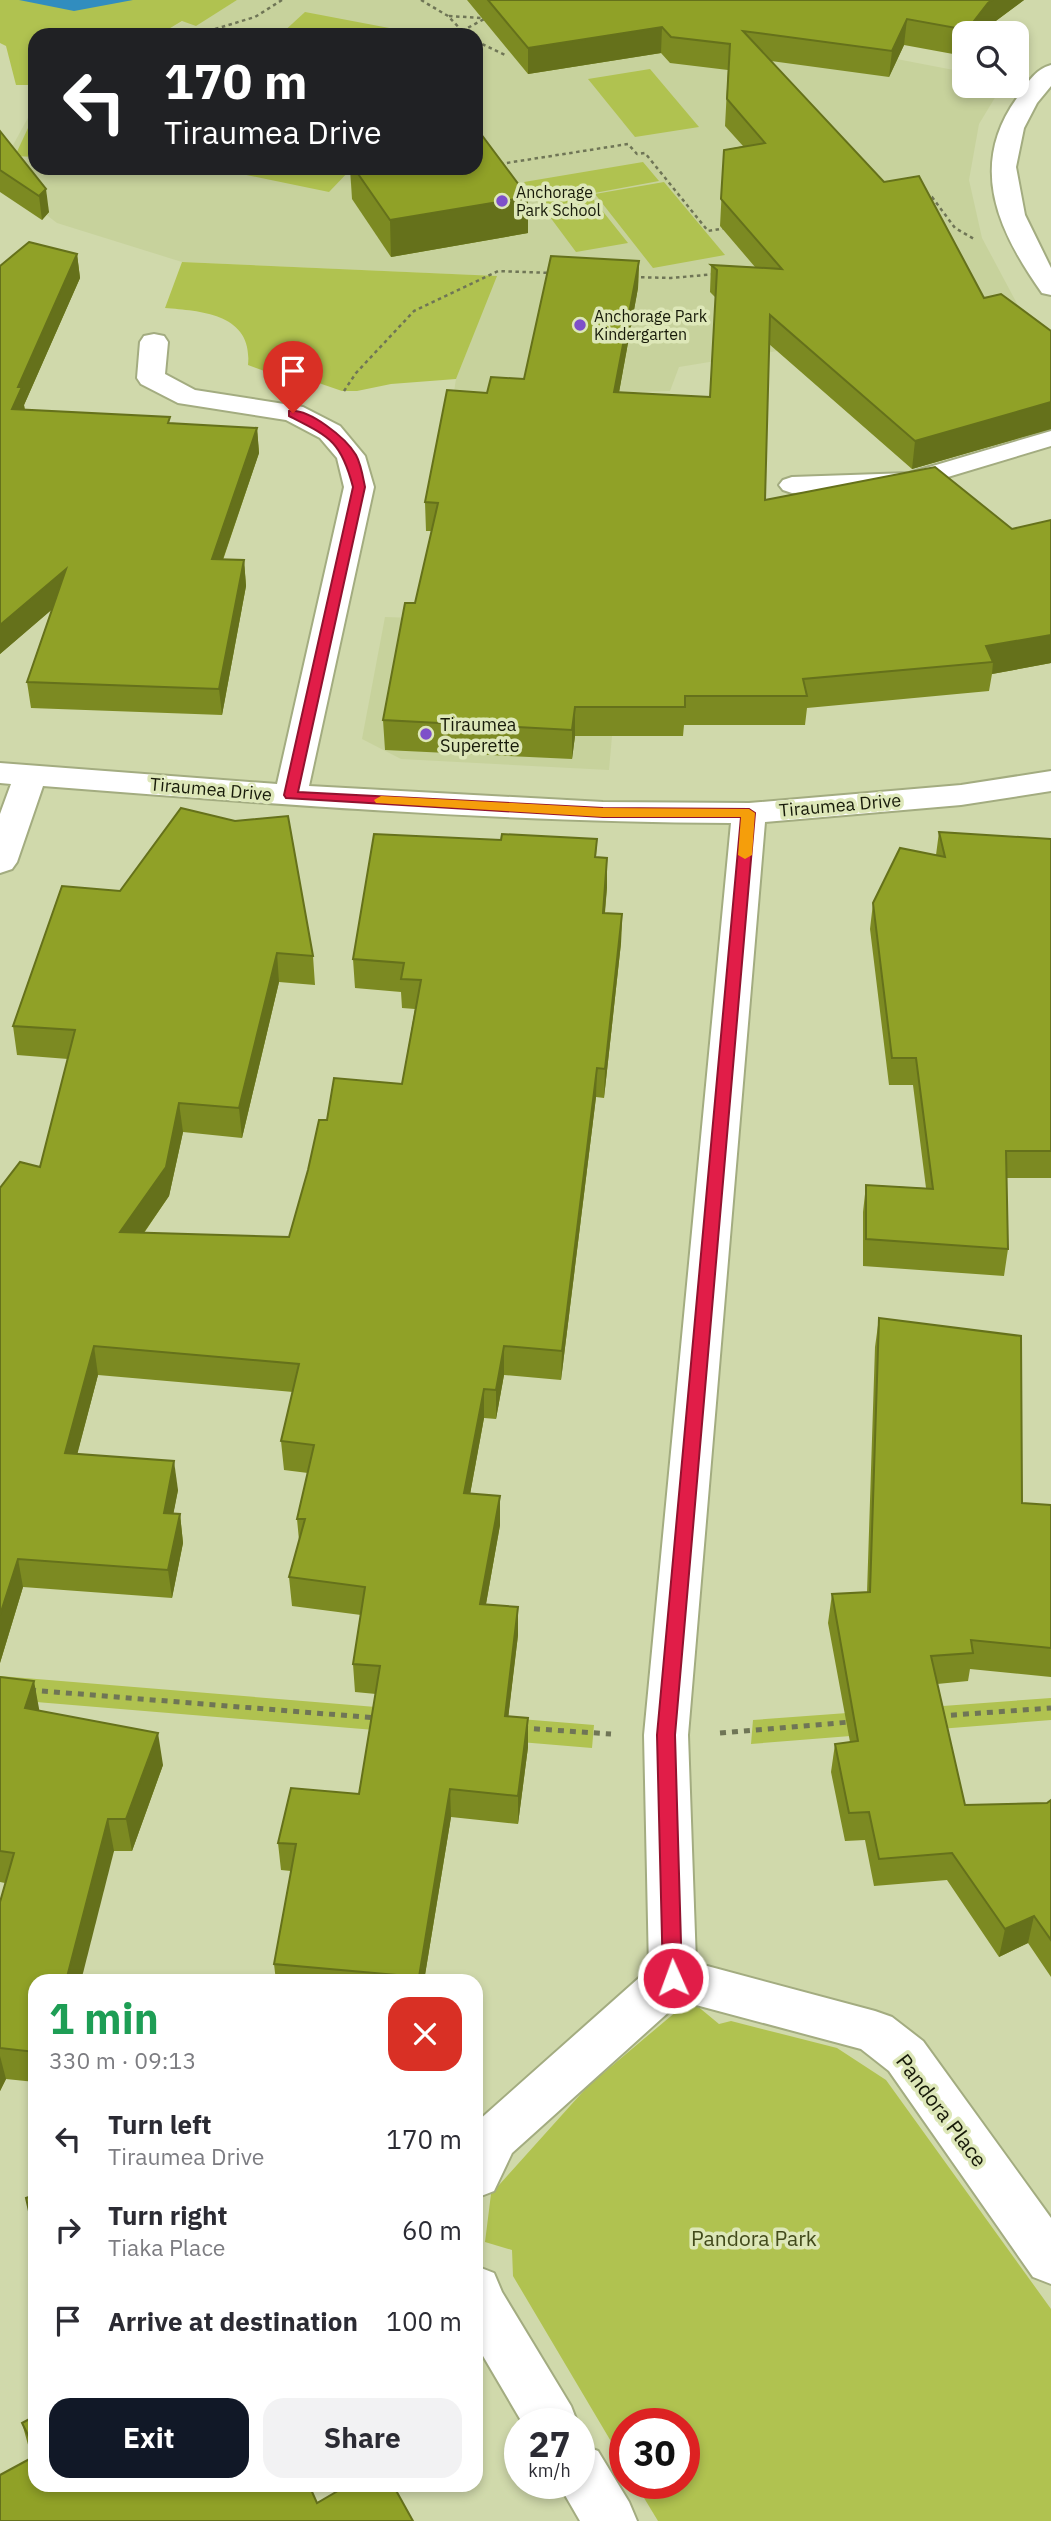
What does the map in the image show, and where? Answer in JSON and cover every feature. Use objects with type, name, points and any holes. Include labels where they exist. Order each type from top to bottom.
[{"type":"street","points":[[1051,72],[1035,86],[1026,102],[1006,142],[1003,166],[1005,187],[1018,229],[1051,288]]},
{"type":"street","points":[[154,342],[151,378],[188,397],[293,413],[330,432],[351,456],[359,487],[291,795]]},
{"type":"street","points":[[0,862],[15,774]]},
{"type":"street","name":"Tiraumea Drive","points":[[15,774],[291,795],[603,812],[749,813],[961,794],[1051,780]]},
{"type":"street","points":[[483,2161],[495,2137],[673,1978],[666,1735],[749,813]]},
{"type":"street","name":"Pandora Place","points":[[673,1978],[875,2032],[906,2056],[1051,2260]]},
{"type":"street","points":[[483,2308],[542,2408]]},
{"type":"street","points":[[595,2496],[610,2521]]},
{"type":"lane","points":[[792,485],[911,480],[1051,438]]},
{"type":"path","points":[[218,28],[255,17],[282,0]]},
{"type":"path","points":[[421,0],[448,16],[458,28]]},
{"type":"path","points":[[448,16],[487,17],[469,28]]},
{"type":"path","points":[[483,44],[508,56]]},
{"type":"path","points":[[490,165],[628,144],[637,155],[645,153],[708,231],[734,227]]},
{"type":"path","points":[[918,199],[932,197],[938,210],[963,236],[976,239]]},
{"type":"path","points":[[343,393],[356,373],[414,311],[447,293],[498,271],[564,274]]},
{"type":"path","points":[[631,276],[671,278],[726,273]]},
{"type":"path","points":[[26,1690],[391,1718]]},
{"type":"path","points":[[927,1717],[1051,1708]]},
{"type":"path","points":[[711,1733],[858,1722]]},
{"type":"path","points":[[517,1727],[622,1735]]},
{"type":"shaded area","name":"Anchorage Park School","points":[[237,0],[726,0],[725,26],[952,70],[952,98],[995,98],[979,124],[969,180],[982,238],[1021,311],[679,367],[670,391],[453,398],[456,379],[496,276],[182,262],[57,223],[1,180],[1,167],[28,118],[28,175],[483,175],[483,28],[171,28],[183,21],[196,25]]},
{"type":"shaded area","points":[[385,617],[446,619],[617,680],[609,770],[401,759],[362,739]]},
{"type":"green space","points":[[0,0],[237,0],[196,26],[182,21],[170,28],[28,28],[28,85],[16,85],[6,46],[0,43]]},
{"type":"green space","points":[[305,12],[389,28],[288,28]]},
{"type":"green space","points":[[650,69],[699,127],[635,137],[588,79]]},
{"type":"green space","points":[[28,128],[28,157],[15,156]]},
{"type":"green space","points":[[643,162],[659,181],[589,194],[628,243],[576,252],[524,182]]},
{"type":"green space","points":[[247,175],[345,175],[329,192]]},
{"type":"green space","points":[[664,182],[725,255],[653,268],[595,194]]},
{"type":"green space","points":[[182,262],[497,276],[456,379],[342,391],[248,365],[247,348],[234,325],[209,314],[165,308]]},
{"type":"green space","points":[[0,1676],[594,1725],[592,1748],[0,1699]]},
{"type":"green space","points":[[1051,1698],[1051,1720],[751,1744],[753,1720]]},
{"type":"green space","name":"Pandora Park","points":[[690,2000],[719,2024],[731,2021],[837,2048],[886,2080],[1051,2309],[1051,2521],[658,2521],[645,2499],[700,2499],[700,2408],[609,2408],[609,2438],[595,2414],[595,2408],[591,2408],[513,2276],[512,2250],[485,2242],[491,2194],[588,2086]]},
{"type":"water","points":[[19,0],[133,0],[74,11]]},
{"type":"building","points":[[488,0],[992,0],[974,21],[952,21],[952,27],[907,19],[892,51],[743,31],[884,182],[919,176],[984,298],[1001,294],[1051,331],[1051,402],[915,441],[770,315],[765,500],[935,467],[1012,529],[1051,520],[1051,635],[986,646],[993,662],[803,679],[807,696],[685,696],[685,707],[575,707],[572,730],[383,720],[405,603],[415,603],[438,503],[425,502],[447,390],[487,393],[491,377],[524,379],[551,256],[639,261],[614,392],[710,397],[717,270],[711,265],[782,269],[721,199],[724,150],[765,143],[727,99],[730,44],[671,37],[662,27],[528,48]]},
{"type":"building","points":[[0,131],[28,166],[28,175],[35,175],[46,189],[39,196],[0,170]]},
{"type":"building","points":[[483,137],[528,197],[390,220],[359,175],[483,175]]},
{"type":"building","points":[[29,242],[77,254],[18,387],[22,387],[12,409],[170,417],[168,423],[257,428],[212,559],[244,560],[219,689],[27,682],[66,569],[0,625],[0,266]]},
{"type":"building","points":[[181,808],[235,821],[288,816],[313,956],[277,953],[239,1108],[179,1103],[166,1167],[120,1232],[289,1237],[319,1120],[327,1120],[334,1078],[402,1084],[421,980],[401,979],[404,963],[353,959],[374,834],[501,840],[502,834],[597,839],[595,857],[607,858],[603,913],[622,914],[605,1069],[597,1068],[562,1351],[504,1346],[496,1390],[484,1389],[464,1493],[500,1496],[480,1604],[518,1607],[505,1716],[528,1718],[518,1796],[450,1789],[419,1974],[386,1974],[274,1964],[296,1844],[278,1843],[291,1788],[359,1794],[380,1666],[353,1664],[365,1587],[289,1577],[305,1519],[297,1519],[314,1445],[281,1441],[299,1364],[94,1346],[65,1453],[174,1461],[164,1513],[180,1514],[168,1570],[18,1559],[0,1615],[0,1188],[20,1162],[40,1167],[75,1030],[13,1026],[62,886],[120,891]]},
{"type":"building","points":[[939,832],[1051,839],[1051,1151],[1006,1151],[1008,1249],[866,1239],[866,1185],[933,1189],[916,1058],[892,1058],[873,903],[900,848],[945,857]]},
{"type":"building","points":[[879,1318],[1021,1336],[1022,1503],[1051,1505],[1051,1648],[971,1640],[973,1653],[931,1656],[965,1805],[1047,1803],[1051,1800],[1051,1940],[1034,1916],[1005,1929],[952,1853],[879,1859],[869,1812],[849,1813],[835,1744],[858,1741],[832,1594],[870,1592]]},
{"type":"building","points":[[0,1677],[34,1681],[25,1708],[158,1733],[126,1819],[108,1819],[68,1974],[28,1974],[28,2051],[0,2048],[0,1902],[14,1853],[0,1851]]},
{"type":"building","points":[[28,2420],[28,2435],[22,2423]]},
{"type":"building","points":[[28,2460],[28,2492],[312,2492],[317,2503],[336,2492],[397,2492],[413,2521],[0,2521],[0,2475]]},
{"type":"slow traffic","points":[[381,800],[603,812],[749,813],[745,855]]},
{"type":"place","name":"Anchorage Park School","points":[[502,201]]},
{"type":"place","name":"Anchorage Park Kindergarten","points":[[580,325]]},
{"type":"place","name":"Tiraumea Superette","points":[[426,734]]},
{"type":"route","points":[[293,413],[330,432],[351,456],[359,487],[291,795],[603,812],[749,813],[666,1735],[673,1978]]}]
